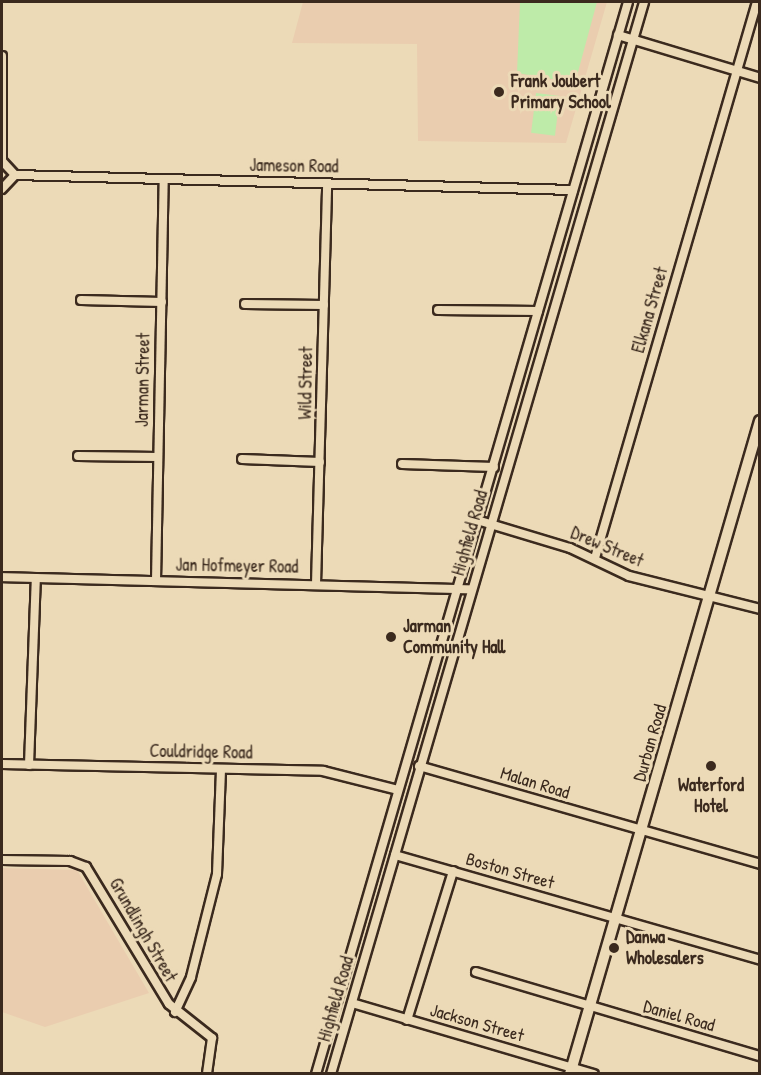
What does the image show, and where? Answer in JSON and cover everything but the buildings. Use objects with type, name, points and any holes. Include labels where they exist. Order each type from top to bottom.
[{"type":"street","name":"Highfield Road","points":[[316,1074],[628,2]]},
{"type":"street","name":"Highfield Road","points":[[331,1074],[419,766],[644,2]]},
{"type":"street","name":"Elkana Street","points":[[595,558],[757,2]]},
{"type":"street","points":[[618,35],[759,78]]},
{"type":"street","points":[[2,56],[2,161],[15,175],[2,189]]},
{"type":"street","name":"Jameson Road","points":[[15,175],[573,190]]},
{"type":"street","name":"Jarman Street","points":[[156,581],[164,180]]},
{"type":"street","name":"Wild Street","points":[[316,584],[327,183]]},
{"type":"street","points":[[81,300],[162,302]]},
{"type":"street","points":[[245,303],[324,305]]},
{"type":"street","points":[[438,310],[538,311]]},
{"type":"street","name":"Durban Road","points":[[571,1070],[759,421]]},
{"type":"street","points":[[78,456],[158,457]]},
{"type":"street","points":[[242,459],[320,462]]},
{"type":"street","points":[[402,464],[494,467]]},
{"type":"street","name":"Drew Street","points":[[477,520],[595,558],[629,576],[759,609]]},
{"type":"street","name":"Jan Hofmeyer Road","points":[[2,577],[471,589]]},
{"type":"street","points":[[29,765],[36,578]]},
{"type":"street","name":"Couldridge Road","points":[[2,764],[333,772],[398,790]]},
{"type":"street","name":"Malan Road","points":[[419,766],[641,832],[759,864]]},
{"type":"street","points":[[175,1011],[191,977],[218,874],[221,769]]},
{"type":"street","name":"Boston Street","points":[[395,855],[759,960]]},
{"type":"street","name":"Grundlingh Street","points":[[2,860],[70,861],[86,867],[175,1011],[212,1038],[207,1074]]},
{"type":"street","points":[[407,1020],[453,871]]},
{"type":"street","name":"Daniel Road","points":[[476,972],[759,1056]]},
{"type":"street","name":"Jackson Street","points":[[352,1003],[571,1070],[594,1074]]},
{"type":"shaded area","name":"Frank Joubert Primary School","points":[[303,2],[607,2],[566,143],[418,141],[417,44],[292,43]]},
{"type":"shaded area","points":[[2,868],[77,870],[149,993],[45,1027],[2,1012]]},
{"type":"green space","points":[[520,2],[597,2],[575,83],[517,73]]},
{"type":"green space","points":[[536,93],[560,96],[555,136],[531,133]]},
{"type":"place","name":"Frank Joubert Primary School","points":[[499,92]]},
{"type":"place","name":"Jarman Community Hall","points":[[391,637]]},
{"type":"place","name":"Waterford Hotel","points":[[711,766]]},
{"type":"place","name":"Danwa Wholesalers","points":[[614,948]]}]
